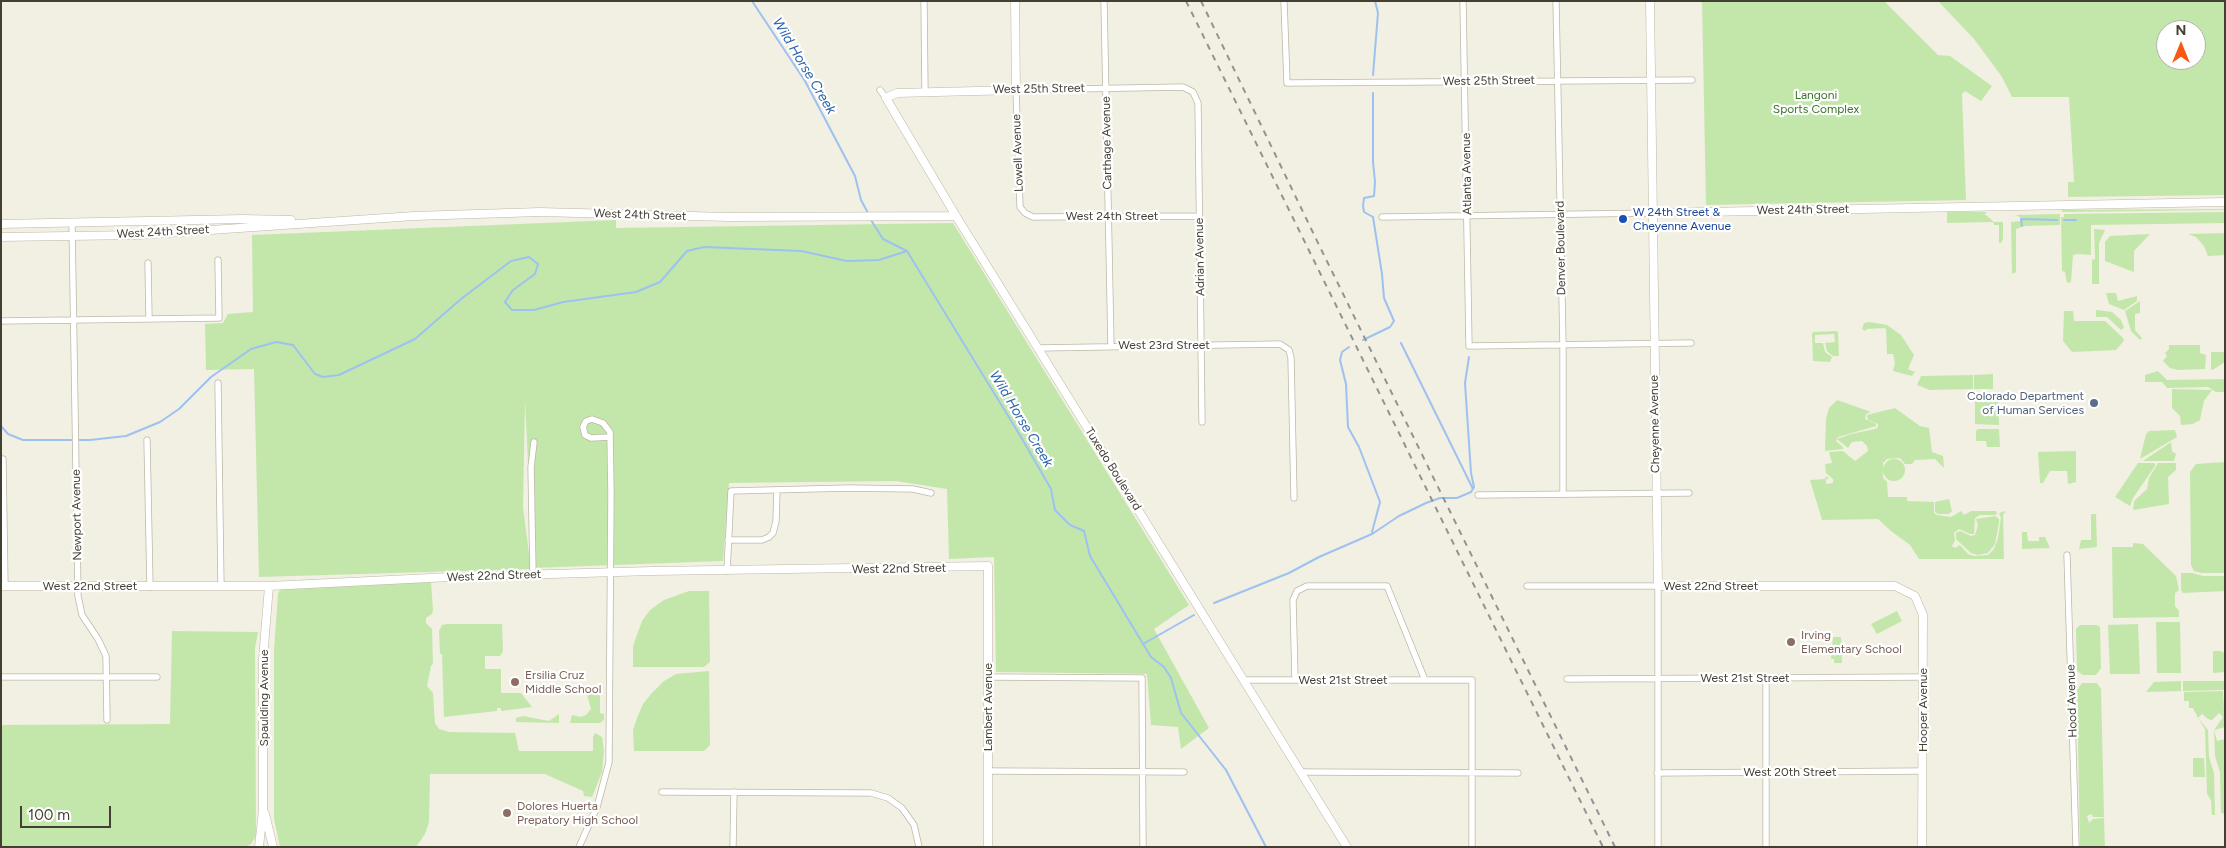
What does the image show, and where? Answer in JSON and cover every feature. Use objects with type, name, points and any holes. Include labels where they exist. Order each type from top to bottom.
[{"type":"street","points":[[924,1],[925,92]]},
{"type":"street","name":"Lowell Avenue","points":[[1015,1],[1020,207],[1025,213]]},
{"type":"street","name":"Carthage Avenue","points":[[1104,1],[1111,346]]},
{"type":"street","name":"West 25th Street","points":[[1284,1],[1287,83],[1692,80]]},
{"type":"street","name":"Atlanta Avenue","points":[[1463,1],[1469,346],[1563,345]]},
{"type":"street","name":"Denver Boulevard","points":[[1556,1],[1563,345],[1563,494]]},
{"type":"street","name":"Cheyenne Avenue","points":[[1650,1],[1658,586],[1658,847]]},
{"type":"street","name":"West 25th Street","points":[[886,98],[898,93],[1105,88],[1184,87],[1193,92]]},
{"type":"street","name":"Tuxedo Boulevard","points":[[880,90],[1347,847]]},
{"type":"street","name":"Adrian Avenue","points":[[1193,92],[1198,103],[1202,422]]},
{"type":"street","name":"West 24th Street","points":[[1382,217],[2225,202]]},
{"type":"street","name":"West 24th Street","points":[[1,237],[138,235],[325,222],[540,212],[710,217],[956,216]]},
{"type":"street","name":"West 24th Street","points":[[1025,213],[1033,217],[1199,216]]},
{"type":"street","name":"West 24th Street","points":[[1,224],[243,219],[325,222]]},
{"type":"street","name":"Newport Avenue","points":[[72,223],[78,586],[82,615],[103,648],[108,677],[107,720]]},
{"type":"street","points":[[1,321],[219,318],[218,260]]},
{"type":"street","points":[[148,263],[148,319]]},
{"type":"street","points":[[1563,345],[1691,343]]},
{"type":"street","name":"West 23rd Street","points":[[1038,348],[1280,344],[1289,350],[1291,358],[1294,498]]},
{"type":"street","points":[[218,383],[221,586]]},
{"type":"street","points":[[579,847],[597,807],[609,762],[609,572],[610,438],[610,432],[604,423],[596,420],[586,421],[583,427],[585,435],[591,438],[610,438]]},
{"type":"street","points":[[147,440],[150,587]]},
{"type":"street","points":[[534,442],[531,467],[534,575]]},
{"type":"street","points":[[3,459],[3,586]]},
{"type":"street","points":[[727,571],[731,491],[913,489],[931,493]]},
{"type":"street","points":[[728,540],[762,540],[769,537],[776,521],[777,490]]},
{"type":"street","points":[[1478,496],[1689,493]]},
{"type":"street","name":"Hood Avenue","points":[[2067,555],[2076,847]]},
{"type":"street","name":"West 22nd Street","points":[[3,586],[269,586],[609,572],[988,566]]},
{"type":"street","name":"Lambert Avenue","points":[[988,566],[988,847]]},
{"type":"street","name":"Spaulding Avenue","points":[[259,847],[264,810],[263,660],[269,586]]},
{"type":"street","points":[[1294,680],[1293,600],[1297,591],[1306,586],[1387,586],[1425,680]]},
{"type":"street","name":"West 22nd Street","points":[[1527,586],[1895,586]]},
{"type":"street","name":"Hooper Avenue","points":[[1895,586],[1915,596],[1923,615],[1922,847]]},
{"type":"street","points":[[1,677],[157,677]]},
{"type":"street","points":[[988,677],[1142,678],[1143,847]]},
{"type":"street","name":"West 21st Street","points":[[1567,678],[1923,677]]},
{"type":"street","points":[[1766,678],[1766,847]]},
{"type":"street","name":"West 21st Street","points":[[1244,680],[1472,680],[1471,773]]},
{"type":"street","points":[[988,771],[1184,772]]},
{"type":"street","name":"West 20th Street","points":[[1657,773],[1923,771]]},
{"type":"street","points":[[1302,772],[1518,773]]},
{"type":"street","points":[[1471,773],[1472,847]]},
{"type":"street","points":[[662,792],[871,792],[888,798],[902,808],[914,825],[919,847]]},
{"type":"street","points":[[733,847],[734,792]]},
{"type":"street","name":"Spaulding Avenue","points":[[264,810],[274,847]]},
{"type":"green space","name":"Langoni Sports Complex","points":[[1702,1],[1884,1],[1938,55],[1950,56],[1992,86],[1981,101],[1965,91],[1962,94],[1966,200],[1706,205]]},
{"type":"green space","points":[[1938,1],[2225,1],[2225,195],[2068,197],[2068,182],[2074,182],[2069,97],[2012,97],[2002,77],[1974,39]]},
{"type":"green space","points":[[2062,210],[2225,210],[2062,212]]},
{"type":"green space","points":[[1947,212],[1986,212],[1986,214],[1982,215],[1986,215],[1994,222],[2003,222],[2003,239],[2001,243],[1999,243],[1999,225],[1994,225],[1993,222],[1947,223]]},
{"type":"green space","points":[[2225,212],[2225,223],[2091,225],[2091,255],[2073,255],[2071,282],[2067,283],[2065,272],[2062,271],[2061,217],[2064,217],[2064,214]]},
{"type":"green space","points":[[2060,214],[2060,225],[2024,226],[2016,229],[2016,272],[2012,274],[2011,222],[2021,221],[2021,218],[2016,215]]},
{"type":"green space","points":[[616,220],[616,228],[953,223],[1189,605],[1154,629],[1209,728],[1181,749],[1178,727],[1151,725],[1147,674],[996,672],[994,557],[949,559],[947,489],[896,481],[729,483],[723,561],[533,568],[525,401],[523,507],[531,569],[259,577],[254,369],[206,370],[205,324],[223,323],[228,314],[253,312],[252,235]]},
{"type":"green space","points":[[2094,229],[2105,230],[2099,243],[2099,284],[2092,284],[2092,260],[2095,259]]},
{"type":"green space","points":[[2225,233],[2225,255],[2208,256],[2204,246],[2196,237],[2188,234]]},
{"type":"green space","points":[[2150,234],[2134,251],[2134,272],[2105,261],[2105,242],[2110,236]]},
{"type":"green space","points":[[2106,293],[2116,293],[2118,301],[2137,296],[2137,301],[2124,310],[2109,304]]},
{"type":"green space","points":[[2140,301],[2140,313],[2135,314],[2135,330],[2142,338],[2140,340],[2131,331],[2125,311]]},
{"type":"green space","points":[[2096,310],[2112,312],[2121,320],[2124,328],[2121,330],[2107,317],[2096,317]]},
{"type":"green space","points":[[2064,311],[2073,311],[2074,321],[2105,321],[2124,339],[2123,342],[2116,350],[2072,352],[2063,341]]},
{"type":"green space","points":[[1864,323],[1887,325],[1901,335],[1914,355],[1908,369],[1915,372],[1912,376],[1893,371],[1895,363],[1893,354],[1887,354],[1886,329],[1867,329],[1865,331],[1862,329]]},
{"type":"green space","points":[[1813,332],[1838,332],[1839,356],[1833,356],[1827,351],[1825,343],[1835,342],[1834,334],[1815,335],[1815,343],[1823,343],[1825,352],[1832,357],[1830,362],[1813,361]]},
{"type":"green space","points":[[2169,345],[2200,345],[2200,353],[2206,355],[2205,369],[2178,370],[2170,368],[2163,361],[2167,356],[2165,353],[2169,349]]},
{"type":"green space","points":[[2211,352],[2225,352],[2225,362],[2211,370]]},
{"type":"green space","points":[[2158,371],[2167,380],[2225,379],[2225,392],[2216,392],[2208,387],[2167,388],[2162,382],[2145,382],[2145,375]]},
{"type":"green space","points":[[1993,374],[1993,389],[1974,389],[1974,375]]},
{"type":"green space","points":[[1973,375],[1973,389],[1930,390],[1917,385],[1921,376]]},
{"type":"green space","points":[[2172,389],[2212,390],[2204,401],[2200,420],[2193,424],[2181,425],[2180,416],[2172,408]]},
{"type":"green space","points":[[1975,397],[1998,397],[1999,425],[1975,424]]},
{"type":"green space","points":[[1837,400],[1871,412],[1866,414],[1865,419],[1876,424],[1876,426],[1838,437],[1836,441],[1843,449],[1825,451],[1826,419],[1829,408]]},
{"type":"green space","points":[[1895,408],[1920,426],[1929,428],[1932,452],[1943,456],[1944,468],[1935,459],[1915,460],[1912,464],[1905,464],[1900,458],[1887,459],[1883,463],[1883,478],[1887,482],[1888,497],[1907,497],[1907,501],[1934,502],[1934,513],[1951,517],[1961,511],[1964,515],[1971,511],[1996,511],[1997,514],[1995,515],[1980,515],[1975,518],[1974,534],[1959,529],[1954,533],[1955,540],[1952,546],[1955,548],[1960,545],[1968,554],[1974,556],[1988,555],[1994,549],[2001,518],[1999,513],[2006,511],[2003,515],[2004,559],[1919,559],[1910,545],[1878,519],[1822,520],[1810,480],[1825,479],[1826,476],[1829,479],[1826,479],[1826,484],[1833,483],[1833,479],[1826,473],[1825,464],[1832,463],[1829,452],[1843,451],[1855,461],[1868,451],[1867,446],[1862,441],[1852,442],[1848,448],[1837,439],[1875,429],[1878,427],[1878,424],[1868,420],[1867,415]]},
{"type":"green space","points":[[1978,429],[1999,429],[2000,447],[1987,447],[1986,441],[1976,441],[1976,431]]},
{"type":"green space","points":[[2175,430],[2177,437],[2140,459],[2146,434],[2149,431]]},
{"type":"green space","points":[[2171,442],[2172,451],[2176,454],[2174,461],[2143,461]]},
{"type":"green space","points":[[2076,451],[2076,482],[2068,484],[2067,471],[2050,471],[2043,483],[2040,483],[2038,452]]},
{"type":"green space","points":[[1894,459],[1902,462],[1905,470],[1902,478],[1894,481],[1886,478],[1883,470],[1886,462]]},
{"type":"green space","points":[[2225,462],[2225,573],[2201,573],[2194,571],[2191,565],[2190,472],[2196,464]]},
{"type":"green space","points":[[2138,463],[2155,463],[2155,466],[2133,498],[2130,506],[2115,497]]},
{"type":"green space","points":[[2158,463],[2176,463],[2176,470],[2168,477],[2169,504],[2133,510],[2134,501],[2147,489],[2149,478]]},
{"type":"green space","points":[[1949,499],[1952,511],[1949,514],[1938,514],[1935,512],[1935,502]]},
{"type":"green space","points":[[2091,514],[2096,514],[2097,547],[2079,549],[2081,540],[2091,540]]},
{"type":"green space","points":[[1995,516],[1999,519],[1999,523],[1995,544],[1988,553],[1978,555],[1971,553],[1956,539],[1956,533],[1960,531],[1971,536],[1975,535],[1978,525],[1976,519]]},
{"type":"green space","points":[[2022,532],[2027,532],[2028,541],[2039,541],[2039,537],[2045,537],[2050,548],[2022,549]]},
{"type":"green space","points":[[2133,543],[2143,544],[2176,576],[2179,590],[2175,593],[2175,606],[2179,611],[2179,617],[2113,618],[2112,547],[2133,547]]},
{"type":"green space","points":[[2181,573],[2225,576],[2225,591],[2183,593],[2181,590]]},
{"type":"green space","points":[[431,582],[433,610],[432,614],[426,618],[426,623],[432,629],[433,664],[427,686],[433,693],[435,723],[439,729],[449,732],[515,733],[519,751],[593,751],[593,737],[595,733],[602,737],[604,751],[602,772],[592,797],[584,796],[583,791],[545,774],[430,774],[429,822],[425,834],[416,847],[280,847],[274,819],[274,650],[278,594],[281,587]]},
{"type":"green space","points":[[689,591],[709,591],[710,662],[704,667],[633,667],[633,646],[642,621],[650,610],[664,600]]},
{"type":"green space","points":[[1897,611],[1902,621],[1877,634],[1871,624]]},
{"type":"green space","points":[[2156,622],[2180,622],[2181,673],[2157,673]]},
{"type":"green space","points":[[502,624],[503,651],[500,656],[485,656],[485,669],[501,669],[501,693],[521,693],[532,707],[501,711],[501,708],[497,708],[497,711],[444,717],[442,654],[440,654],[439,631],[442,625]]},
{"type":"green space","points":[[2138,624],[2140,674],[2110,674],[2108,625]]},
{"type":"green space","points":[[2080,625],[2097,625],[2100,627],[2101,668],[2096,675],[2083,675],[2077,671],[2076,629]]},
{"type":"green space","points":[[172,631],[258,632],[255,648],[256,836],[251,844],[245,847],[1,847],[1,725],[170,724]]},
{"type":"green space","points":[[1833,637],[1841,637],[1842,663],[1834,663],[1834,659],[1831,659]]},
{"type":"green space","points":[[2213,651],[2225,653],[2225,672],[2213,673]]},
{"type":"green space","points":[[709,671],[710,745],[704,751],[634,751],[633,730],[643,704],[651,694],[664,681],[676,674]]},
{"type":"green space","points":[[2181,681],[2181,691],[2146,692],[2154,682]]},
{"type":"green space","points":[[2183,681],[2225,681],[2225,692],[2224,690],[2183,691]]},
{"type":"green space","points":[[2082,683],[2097,683],[2101,689],[2104,817],[2093,817],[2091,814],[2087,816],[2089,823],[2093,819],[2104,818],[2105,847],[2080,847],[2077,690]]},
{"type":"green space","points":[[585,687],[600,688],[600,713],[604,714],[604,720],[600,723],[570,723],[572,715],[580,717],[586,715],[591,709]]},
{"type":"green space","points":[[2223,691],[2225,727],[2214,730],[2223,717],[2219,713],[2212,720],[2202,714],[2198,718],[2193,708],[2189,708],[2189,701],[2184,701],[2184,692]]},
{"type":"green space","points":[[559,714],[559,723],[516,722],[516,718],[523,716],[549,721]]},
{"type":"green space","points":[[2198,718],[2208,730],[2209,757],[2214,773],[2215,815],[2212,815],[2211,800],[2207,794],[2205,729]]},
{"type":"green space","points":[[2214,730],[2217,741],[2225,739],[2225,814],[2221,813],[2220,772],[2215,756]]},
{"type":"green space","points":[[2193,758],[2204,758],[2205,777],[2193,777]]},
{"type":"waterway","name":"Wild Horse Creek","points":[[752,1],[805,81],[855,176],[861,200],[868,213]]},
{"type":"waterway","points":[[1373,75],[1378,13],[1375,1]]},
{"type":"waterway","points":[[1363,340],[1390,327],[1394,321],[1384,298],[1373,217],[1364,212],[1363,206],[1364,198],[1374,196],[1373,93]]},
{"type":"waterway","points":[[2022,226],[2021,219],[2057,220]]},
{"type":"waterway","name":"Wild Horse Creek","points":[[871,220],[883,239],[907,251],[1051,489],[1055,510],[1070,525],[1084,531],[1090,556],[1151,657],[1164,667],[1171,678],[1181,713],[1226,770],[1266,847]]},
{"type":"waterway","points":[[2064,220],[2076,220]]},
{"type":"waterway","points":[[1,426],[8,434],[23,440],[90,440],[126,436],[160,422],[179,409],[211,377],[251,349],[276,342],[293,345],[315,374],[323,377],[339,375],[415,339],[461,299],[511,261],[529,257],[538,264],[535,274],[513,290],[505,302],[512,310],[534,310],[563,302],[636,292],[660,282],[687,251],[704,247],[801,251],[847,261],[879,260],[907,251]]},
{"type":"waterway","points":[[1401,343],[1473,489]]},
{"type":"waterway","points":[[1349,347],[1342,352],[1340,360],[1346,384],[1348,427],[1359,447],[1380,502],[1372,532]]},
{"type":"waterway","points":[[1214,603],[1289,573],[1319,557],[1372,534],[1399,516],[1426,503],[1440,498],[1457,498],[1471,492],[1474,487],[1471,473],[1465,383],[1469,357]]},
{"type":"waterway","points":[[1143,644],[1194,615]]},
{"type":"railway","points":[[1186,1],[1603,847]]},
{"type":"railway","points":[[1201,1],[1615,847]]},
{"type":"place","name":"W 24th Street & Cheyenne Avenue","points":[[1623,219]]},
{"type":"place","name":"Colorado Department of Human Services","points":[[2094,403]]},
{"type":"place","name":"Irving Elementary School","points":[[1791,642]]},
{"type":"place","name":"Ersilia Cruz Middle School","points":[[515,682]]},
{"type":"place","name":"Dolores Huerta Prepatory High School","points":[[507,813]]}]
